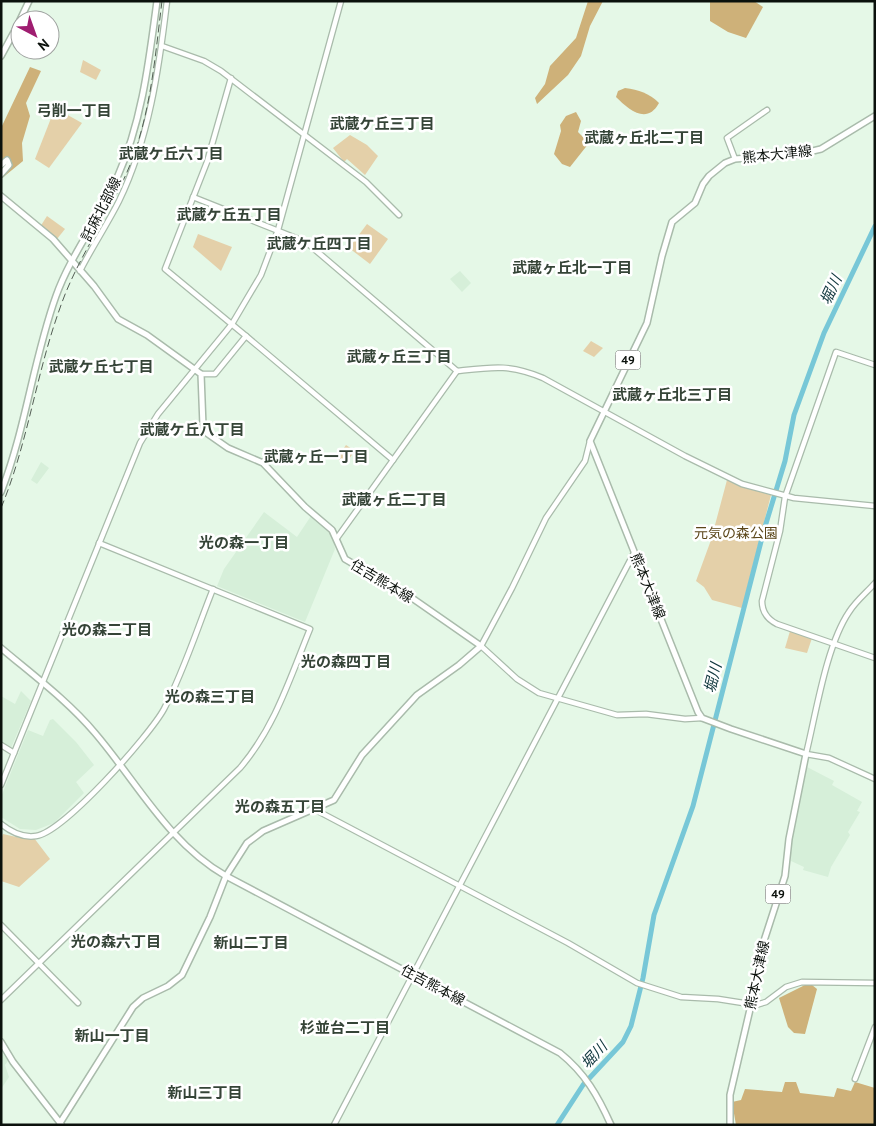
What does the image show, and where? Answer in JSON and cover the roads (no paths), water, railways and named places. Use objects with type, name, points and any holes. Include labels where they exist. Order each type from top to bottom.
[{"type":"main road","name":"託麻北部線","points":[[1,196],[53,240],[73,262],[116,179],[136,126],[147,73],[157,1]]},
{"type":"main road","points":[[1,56],[10,39]]},
{"type":"main road","name":"熊本大津線","points":[[702,718],[590,441],[647,323],[662,256],[672,222],[695,203],[702,184],[709,176],[725,162],[735,158],[811,152],[833,143],[875,116]]},
{"type":"main road","points":[[1,165],[7,160],[9,165],[1,174]]},
{"type":"main road","points":[[1,492],[22,433],[55,299],[73,262],[94,286],[118,319],[147,335],[201,374]]},
{"type":"main road","name":"住吉熊本線","points":[[201,374],[204,430],[217,442],[263,463],[305,507],[332,530],[345,559],[412,598],[481,646]]},
{"type":"main road","points":[[1,1042],[60,1124],[137,1003],[150,993],[168,986],[182,975],[210,917],[226,876],[252,838],[337,797],[362,755],[416,695],[459,665],[481,646]]},
{"type":"main road","name":"住吉熊本線","points":[[1,648],[76,713],[121,765],[172,833],[197,857],[226,876],[414,974],[554,1050],[584,1076],[595,1092],[611,1125]]},
{"type":"main road","points":[[702,718],[806,754]]},
{"type":"main road","name":"熊本大津線","points":[[730,1125],[730,1095],[752,1005],[762,947],[788,862],[789,839],[806,754]]},
{"type":"street","points":[[80,271],[119,201],[130,174],[152,101],[162,46],[167,1]]},
{"type":"street","points":[[1,786],[130,465],[148,429],[232,324],[261,275],[278,230],[341,1]]},
{"type":"street","points":[[162,46],[204,61],[231,78],[366,182],[399,215]]},
{"type":"street","points":[[231,78],[207,162],[165,269],[393,460]]},
{"type":"street","points":[[735,158],[727,138],[766,110]]},
{"type":"street","points":[[194,197],[278,230],[313,247],[457,371],[500,367],[518,368],[543,378],[727,478],[778,495],[875,506]]},
{"type":"street","points":[[201,374],[216,372],[246,336]]},
{"type":"street","points":[[875,364],[836,352],[785,496],[780,531],[762,601],[763,610],[769,619],[777,624],[875,658]]},
{"type":"street","points":[[337,538],[457,371]]},
{"type":"street","points":[[590,441],[585,462],[546,518],[481,646],[523,685],[539,693],[617,715],[646,714],[685,719],[702,718]]},
{"type":"street","points":[[1,1000],[240,768],[261,741],[276,712],[310,629],[99,543]]},
{"type":"street","points":[[334,1125],[634,553]]},
{"type":"street","points":[[875,583],[849,612],[835,644],[806,754],[829,758],[875,780]]},
{"type":"street","points":[[1,824],[23,836],[36,836],[47,832],[57,826],[121,765],[152,729],[164,710],[213,589]]},
{"type":"street","points":[[1,745],[14,753]]},
{"type":"street","points":[[312,808],[568,943],[643,985],[688,999],[718,998],[752,1005],[766,1002],[786,986],[802,982],[875,983]]},
{"type":"street","points":[[1,925],[78,1003]]},
{"type":"street","points":[[854,1079],[875,1027]]},
{"type":"waterway","name":"堀川","points":[[557,1125],[583,1085],[623,1042],[631,1026],[643,978],[654,915],[693,806],[764,530],[785,461],[794,415],[824,333],[875,226]]},
{"type":"railway","points":[[1,508],[18,459],[44,358],[60,308],[75,271],[122,183],[137,145],[148,105],[162,1]]},
{"type":"district","name":"弓削一丁目","points":[[74,111]]},
{"type":"district","name":"武蔵ケ丘三丁目","points":[[382,124]]},
{"type":"district","name":"武蔵ヶ丘北二丁目","points":[[644,138]]},
{"type":"district","name":"武蔵ケ丘六丁目","points":[[171,154]]},
{"type":"district","name":"武蔵ケ丘五丁目","points":[[229,215]]},
{"type":"district","name":"武蔵ケ丘四丁目","points":[[319,244]]},
{"type":"district","name":"武蔵ヶ丘北一丁目","points":[[572,268]]},
{"type":"district","name":"武蔵ヶ丘三丁目","points":[[399,357]]},
{"type":"district","name":"武蔵ケ丘七丁目","points":[[101,367]]},
{"type":"district","name":"武蔵ヶ丘北三丁目","points":[[672,395]]},
{"type":"district","name":"武蔵ケ丘八丁目","points":[[192,430]]},
{"type":"district","name":"武蔵ヶ丘一丁目","points":[[316,457]]},
{"type":"district","name":"武蔵ヶ丘二丁目","points":[[394,500]]},
{"type":"district","name":"光の森一丁目","points":[[244,543]]},
{"type":"district","name":"光の森二丁目","points":[[107,630]]},
{"type":"district","name":"光の森四丁目","points":[[346,662]]},
{"type":"district","name":"光の森三丁目","points":[[210,697]]},
{"type":"district","name":"光の森五丁目","points":[[280,807]]},
{"type":"district","name":"光の森六丁目","points":[[116,942]]},
{"type":"district","name":"新山二丁目","points":[[251,943]]},
{"type":"district","name":"杉並台二丁目","points":[[345,1028]]},
{"type":"district","name":"新山一丁目","points":[[112,1036]]},
{"type":"district","name":"新山三丁目","points":[[205,1093]]},
{"type":"park label","name":"元気の森公園","points":[[736,533]]}]
